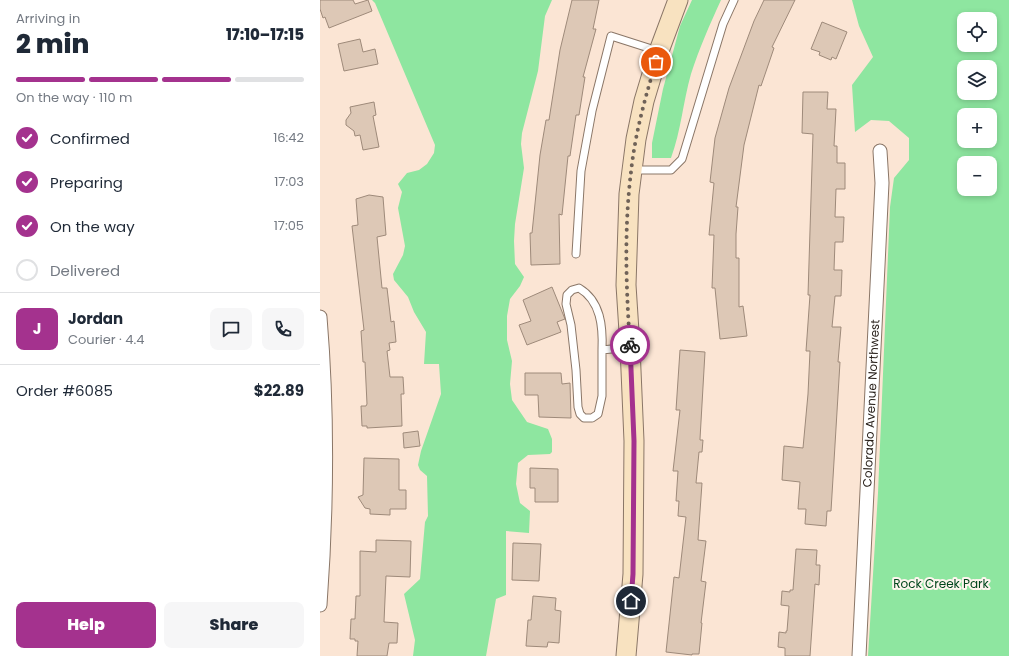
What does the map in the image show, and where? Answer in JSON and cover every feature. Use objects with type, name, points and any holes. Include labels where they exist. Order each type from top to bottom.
[{"type":"main road","points":[[626,656],[633,574],[634,441],[626,265],[629,194],[631,170],[644,101],[659,51],[678,0]]},
{"type":"street","name":"Colorado Avenue Northwest","points":[[859,656],[882,183],[880,151]]},
{"type":"street","points":[[320,317],[323,357],[323,432],[326,476],[320,605]]},
{"type":"lane","points":[[631,170],[671,170],[682,159],[723,24],[734,0]]},
{"type":"lane","points":[[576,254],[581,171],[592,111],[611,36],[659,51]]},
{"type":"lane","points":[[579,288],[587,292],[595,303],[603,333],[602,350],[602,396],[598,414],[592,418],[584,418],[580,414],[578,407],[576,370],[566,304],[567,295],[572,290],[579,288]]},
{"type":"lane","points":[[602,350],[630,347]]},
{"type":"green space","points":[[372,0],[552,0],[545,16],[538,71],[522,133],[521,144],[524,168],[515,224],[514,241],[515,264],[524,277],[520,286],[510,299],[507,316],[507,340],[512,361],[510,384],[512,400],[527,422],[548,429],[552,439],[552,452],[550,454],[528,455],[518,463],[516,484],[520,503],[530,511],[529,533],[506,531],[506,595],[496,599],[486,656],[413,656],[415,640],[404,594],[420,579],[425,522],[428,516],[427,476],[420,470],[418,465],[421,451],[441,394],[439,364],[424,364],[426,332],[414,312],[408,297],[394,280],[393,274],[403,255],[405,246],[398,208],[402,192],[398,184],[407,173],[419,170],[427,164],[434,153],[435,145],[375,3]]},
{"type":"green space","points":[[692,0],[721,0],[691,74],[671,158],[652,158],[652,143],[663,89],[680,26]]},
{"type":"green space","name":"Rock Creek Park","points":[[852,0],[1009,0],[1009,656],[868,656],[878,493],[890,207],[894,178],[909,160],[909,138],[889,121],[871,120],[855,132],[852,85],[873,57],[859,26]]},
{"type":"building","points":[[320,0],[353,0],[355,4],[368,0],[372,11],[329,28],[320,9]]},
{"type":"building","points":[[572,0],[599,0],[593,29],[596,29],[583,77],[585,77],[579,115],[576,115],[570,156],[568,156],[562,215],[559,214],[560,264],[531,265],[530,233],[532,233],[540,155],[546,120],[549,120],[560,50]]},
{"type":"building","points":[[764,0],[795,0],[772,47],[774,48],[761,86],[759,85],[744,145],[736,207],[738,207],[736,258],[739,258],[739,307],[743,306],[747,336],[720,339],[715,288],[712,288],[714,235],[709,235],[714,183],[710,182],[715,138],[729,88],[754,21]]},
{"type":"building","points":[[822,22],[847,32],[836,59],[832,57],[831,60],[819,55],[820,52],[811,49]]},
{"type":"building","points":[[360,39],[363,52],[375,49],[378,64],[344,71],[338,44]]},
{"type":"building","points":[[803,92],[828,92],[827,109],[836,109],[834,146],[837,146],[837,163],[845,163],[845,189],[836,189],[835,217],[844,217],[843,242],[835,242],[834,270],[842,270],[841,296],[835,296],[832,327],[841,327],[838,362],[840,362],[831,511],[827,511],[826,526],[805,524],[806,509],[798,509],[800,482],[782,480],[784,446],[803,448],[808,394],[810,351],[806,351],[810,295],[808,295],[813,134],[802,133]]},
{"type":"building","points":[[374,102],[376,115],[373,116],[379,147],[363,150],[360,135],[355,136],[354,131],[346,125],[346,120],[351,113],[350,107]]},
{"type":"building","points":[[369,195],[383,197],[386,235],[377,237],[382,288],[387,288],[391,322],[394,321],[396,342],[389,343],[390,350],[387,351],[390,377],[403,377],[404,394],[401,394],[402,426],[367,428],[367,426],[362,426],[361,406],[366,406],[367,404],[365,362],[363,362],[361,331],[364,330],[352,226],[358,225],[356,199]]},
{"type":"building","points":[[552,287],[565,319],[557,322],[561,332],[527,345],[519,325],[531,321],[523,300]]},
{"type":"building","points":[[680,350],[705,352],[700,439],[703,440],[702,452],[699,452],[696,483],[702,483],[698,540],[706,541],[701,581],[706,582],[699,654],[692,655],[666,652],[674,577],[679,578],[686,517],[678,516],[679,501],[676,501],[678,471],[673,471],[680,410],[676,410]]},
{"type":"building","points":[[525,373],[561,373],[562,384],[570,383],[571,418],[539,417],[538,395],[525,395]]},
{"type":"building","points":[[418,431],[420,446],[404,448],[403,433]]},
{"type":"building","points":[[364,458],[399,459],[399,490],[406,490],[406,509],[390,509],[390,515],[370,514],[370,509],[365,508],[358,497],[363,495]]},
{"type":"building","points":[[530,468],[558,469],[558,502],[535,502],[535,488],[530,488]]},
{"type":"building","points":[[376,540],[411,541],[410,577],[386,576],[384,622],[398,623],[397,643],[389,643],[387,656],[357,656],[358,641],[355,641],[355,639],[350,639],[351,619],[355,619],[356,596],[360,596],[360,551],[376,552]]},
{"type":"building","points":[[513,543],[541,544],[539,581],[512,580]]},
{"type":"building","points":[[796,549],[817,550],[816,565],[820,565],[819,585],[815,584],[810,656],[785,656],[785,648],[778,647],[779,632],[786,633],[787,631],[789,606],[781,605],[782,591],[790,592],[790,590],[793,590]]},
{"type":"building","points":[[533,596],[556,598],[555,610],[561,611],[559,643],[548,642],[547,647],[526,646],[528,620],[531,620]]},
{"type":"way so far","points":[[630,345],[626,265],[631,170],[644,101],[656,62]]},
{"type":"route","points":[[630,345],[634,441],[633,574],[631,601]]}]
